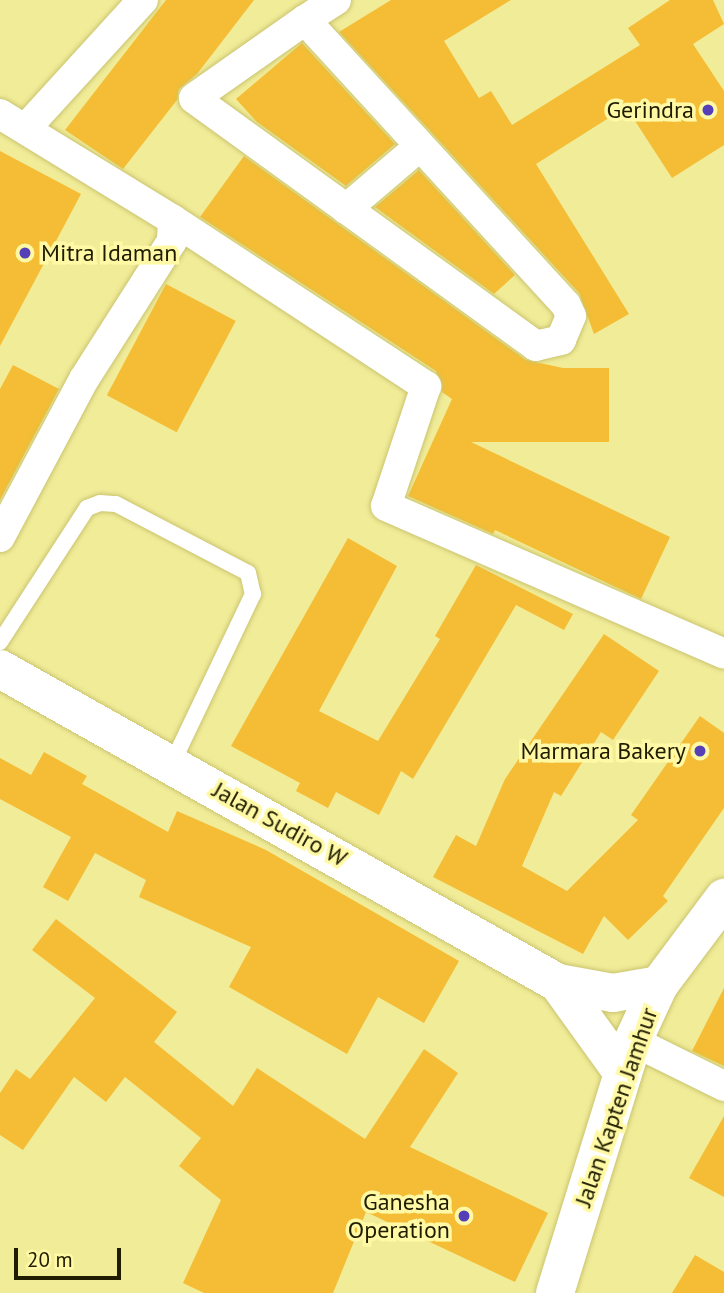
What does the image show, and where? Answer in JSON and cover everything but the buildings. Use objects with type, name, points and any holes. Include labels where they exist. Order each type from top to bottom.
[{"type":"street","points":[[27,127],[143,0]]},
{"type":"street","points":[[305,20],[566,304],[571,316],[561,340],[536,346],[194,99],[305,20],[336,0]]},
{"type":"street","points":[[0,114],[27,127],[173,220],[426,386],[386,506],[724,654]]},
{"type":"street","points":[[346,209],[421,146]]},
{"type":"street","points":[[0,537],[84,379],[172,241],[173,220]]},
{"type":"street","name":"Jalan Sudiro W","points":[[0,669],[558,983]]},
{"type":"street","name":"Jalan Kapten Jamhur","points":[[555,1293],[628,1057],[659,985],[724,898]]},
{"type":"street","points":[[558,983],[613,993],[659,985]]},
{"type":"street","points":[[558,983],[628,1057],[724,1086]]},
{"type":"lane","points":[[0,642],[87,509],[100,503],[116,504],[248,573],[253,594],[172,764]]},
{"type":"place","name":"Gerindra","points":[[708,110]]},
{"type":"place","name":"Mitra Idaman","points":[[25,253]]},
{"type":"place","name":"Marmara Bakery","points":[[700,751]]},
{"type":"place","name":"Ganesha Operation","points":[[464,1216]]}]
